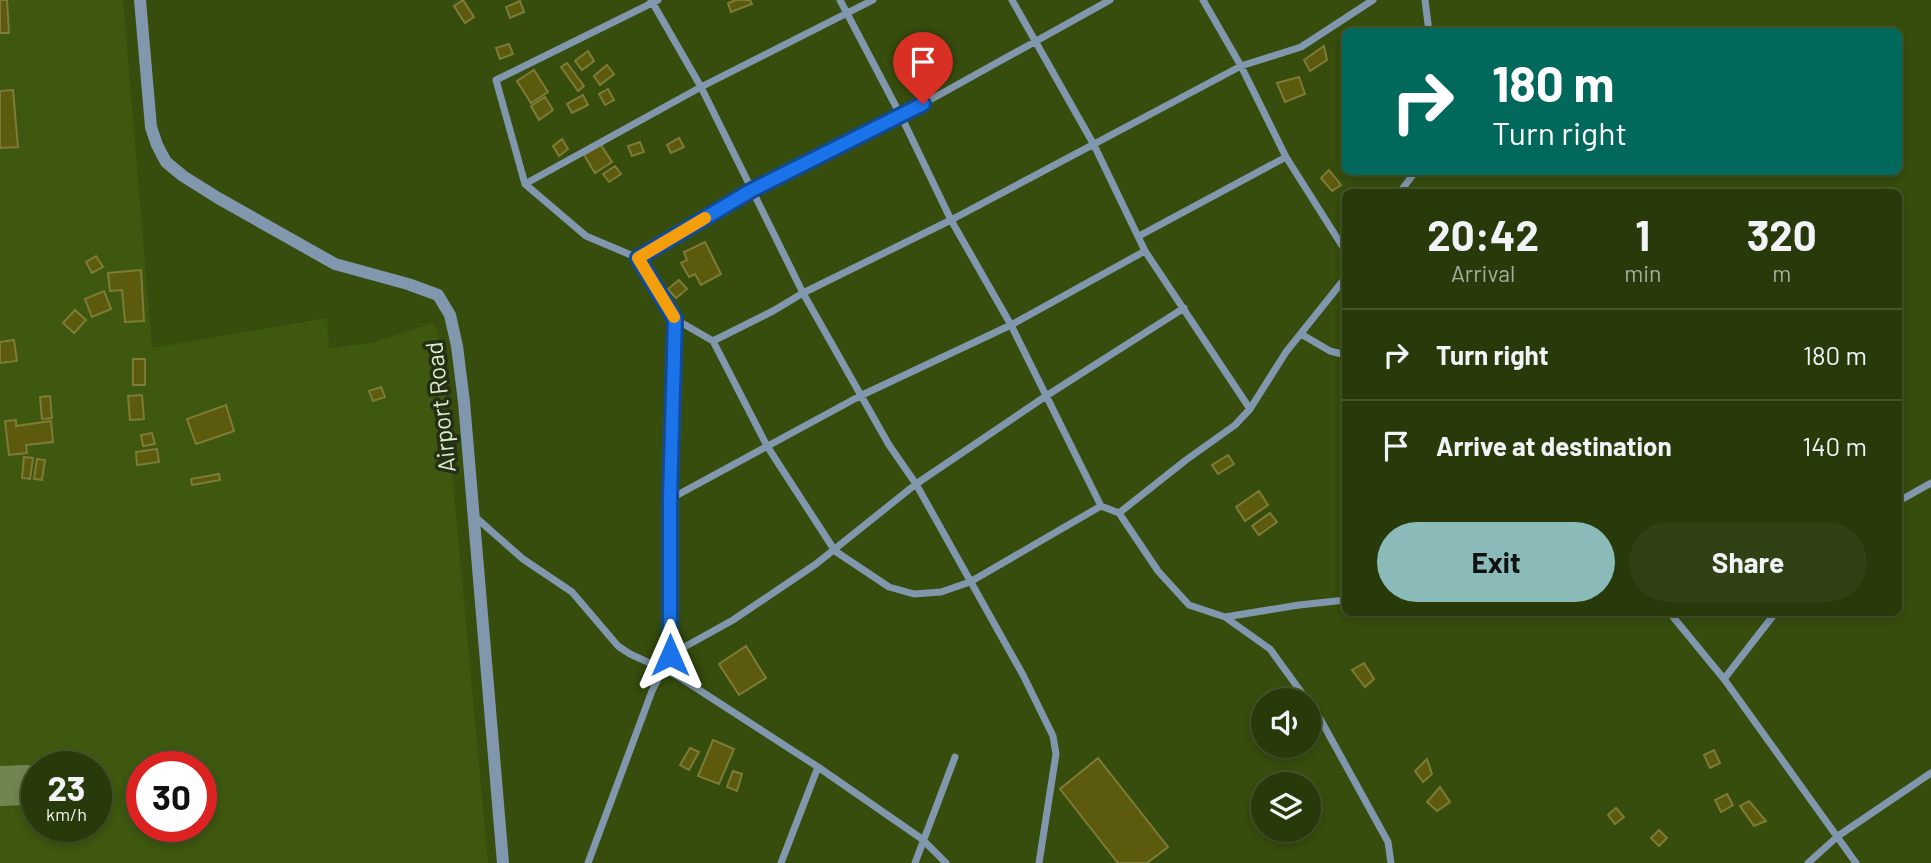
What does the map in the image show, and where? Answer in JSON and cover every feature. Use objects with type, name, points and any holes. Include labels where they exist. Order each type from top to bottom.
[{"type":"street","name":"Airport Road","points":[[139,0],[151,127],[166,162],[218,198],[335,264],[438,295],[450,315],[457,346],[503,863]]},
{"type":"street","points":[[840,0],[951,219],[1011,325],[1101,506],[1118,513],[1158,571],[1189,605],[1225,617],[1270,649],[1298,688]]},
{"type":"street","points":[[525,184],[701,87],[873,0]]},
{"type":"street","points":[[1012,0],[1094,145],[1145,251],[1250,409]]},
{"type":"street","points":[[638,258],[752,190],[901,116],[1110,0]]},
{"type":"street","points":[[1203,0],[1241,66],[1286,158],[1342,246]]},
{"type":"street","points":[[713,341],[1094,145],[1241,66],[1301,47],[1373,0]]},
{"type":"street","points":[[1425,0],[1428,28]]},
{"type":"street","points":[[1039,863],[1056,754],[1053,736],[1024,676],[970,582],[916,484],[860,396],[803,293],[701,87],[654,1],[496,80],[525,184],[586,236],[638,258],[675,319],[713,341],[767,446],[835,551],[889,587],[914,594],[942,592],[970,582],[1101,506]]},
{"type":"street","points":[[1139,236],[1286,158]]},
{"type":"street","points":[[670,499],[860,396],[1011,325],[1145,251]]},
{"type":"street","points":[[1118,513],[1235,425],[1250,409],[1286,352],[1342,282]]},
{"type":"street","points":[[670,655],[733,620],[835,551],[916,484],[1046,396],[1184,308]]},
{"type":"street","points":[[588,863],[670,655],[670,499],[675,319]]},
{"type":"street","points":[[1301,334],[1330,351],[1342,354]]},
{"type":"street","points":[[1902,499],[1931,483]]},
{"type":"street","points":[[473,515],[523,559],[572,592],[618,646],[663,668],[818,767],[922,839],[946,863]]},
{"type":"street","points":[[1225,617],[1299,604],[1342,600]]},
{"type":"street","points":[[1672,616],[1724,679],[1856,863]]},
{"type":"street","points":[[1724,679],[1773,616]]},
{"type":"street","points":[[1321,720],[1388,842],[1391,863]]},
{"type":"street","points":[[915,863],[955,757]]},
{"type":"street","points":[[781,863],[818,767]]},
{"type":"street","points":[[1808,863],[1838,836],[1931,773]]},
{"type":"shaded area","points":[[0,0],[123,0],[152,348],[327,318],[329,348],[372,343],[433,323],[437,330],[488,863],[0,863]]},
{"type":"building","points":[[0,0],[7,0],[9,33],[0,33]]},
{"type":"building","points":[[463,0],[474,17],[465,23],[454,6]]},
{"type":"building","points":[[750,0],[752,4],[731,12],[728,3]]},
{"type":"building","points":[[520,1],[524,12],[510,18],[506,7]]},
{"type":"building","points":[[509,44],[513,54],[500,59],[496,48]]},
{"type":"building","points":[[1324,46],[1327,60],[1310,71],[1304,60]]},
{"type":"building","points":[[588,51],[594,61],[582,70],[575,61]]},
{"type":"building","points":[[567,63],[584,86],[578,91],[561,67]]},
{"type":"building","points":[[607,65],[614,74],[600,85],[594,76]]},
{"type":"building","points":[[534,70],[548,92],[531,103],[517,81]]},
{"type":"building","points":[[1299,77],[1305,94],[1285,102],[1277,83]]},
{"type":"building","points":[[608,89],[614,100],[605,105],[599,94]]},
{"type":"building","points":[[13,90],[18,147],[0,148],[0,91]]},
{"type":"building","points":[[583,95],[588,105],[572,113],[567,104]]},
{"type":"building","points":[[545,97],[553,110],[539,120],[531,106]]},
{"type":"building","points":[[679,138],[684,147],[671,153],[667,145]]},
{"type":"building","points":[[562,139],[568,149],[559,156],[553,146]]},
{"type":"building","points":[[640,142],[644,152],[632,156],[628,146]]},
{"type":"building","points":[[601,145],[612,162],[595,173],[584,155]]},
{"type":"building","points":[[615,166],[621,174],[609,182],[603,174]]},
{"type":"building","points":[[1329,170],[1341,185],[1332,191],[1321,178]]},
{"type":"building","points":[[705,242],[721,274],[701,285],[695,274],[689,277],[681,263],[687,260],[684,252]]},
{"type":"building","points":[[96,256],[103,267],[92,273],[86,262]]},
{"type":"building","points":[[141,270],[144,321],[125,322],[122,290],[110,291],[108,273]]},
{"type":"building","points":[[679,280],[687,289],[676,298],[668,289]]},
{"type":"building","points":[[104,291],[111,309],[92,317],[85,299]]},
{"type":"building","points":[[75,310],[86,320],[74,333],[63,323]]},
{"type":"building","points":[[14,340],[17,361],[0,363],[0,342]]},
{"type":"building","points":[[133,359],[145,359],[145,385],[133,385]]},
{"type":"building","points":[[381,387],[385,397],[373,401],[369,391]]},
{"type":"building","points":[[142,395],[144,419],[130,420],[128,396]]},
{"type":"building","points":[[50,396],[52,418],[42,419],[40,397]]},
{"type":"building","points":[[226,405],[234,431],[196,444],[187,419]]},
{"type":"building","points":[[16,420],[16,426],[51,421],[53,442],[26,445],[27,453],[9,455],[5,421]]},
{"type":"building","points":[[152,433],[155,444],[143,446],[141,435]]},
{"type":"building","points":[[157,449],[159,462],[137,465],[136,452]]},
{"type":"building","points":[[1228,455],[1234,464],[1218,474],[1212,465]]},
{"type":"building","points":[[24,457],[33,458],[30,479],[22,478]]},
{"type":"building","points":[[37,459],[45,460],[42,480],[34,479]]},
{"type":"building","points":[[219,474],[220,480],[192,485],[191,479]]},
{"type":"building","points":[[1259,491],[1268,505],[1245,521],[1236,507]]},
{"type":"building","points":[[1270,513],[1277,522],[1259,535],[1252,526]]},
{"type":"building","points":[[746,646],[766,678],[739,695],[719,664]]},
{"type":"building","points":[[1364,663],[1374,679],[1365,687],[1352,670]]},
{"type":"building","points":[[713,740],[734,749],[719,784],[698,776]]},
{"type":"building","points":[[690,748],[699,752],[689,770],[680,765]]},
{"type":"building","points":[[1714,750],[1720,763],[1710,768],[1704,755]]},
{"type":"building","points":[[1098,758],[1168,847],[1147,863],[1118,863],[1060,789]]},
{"type":"building","points":[[1427,759],[1432,774],[1423,782],[1415,771]]},
{"type":"building","points":[[733,771],[742,774],[737,791],[727,787]]},
{"type":"building","points":[[1440,787],[1450,802],[1437,811],[1427,802]]},
{"type":"building","points":[[1727,794],[1733,805],[1721,812],[1715,800]]},
{"type":"building","points":[[1749,801],[1766,821],[1754,826],[1740,806]]},
{"type":"building","points":[[1616,808],[1624,817],[1615,824],[1608,815]]},
{"type":"building","points":[[1659,830],[1667,838],[1659,846],[1651,838]]},
{"type":"taxiway","points":[[0,786],[21,785]]},
{"type":"slow traffic","points":[[674,317],[638,258],[705,218]]},
{"type":"route","points":[[670,655],[670,499],[675,319],[638,258],[752,190],[923,104]]}]
